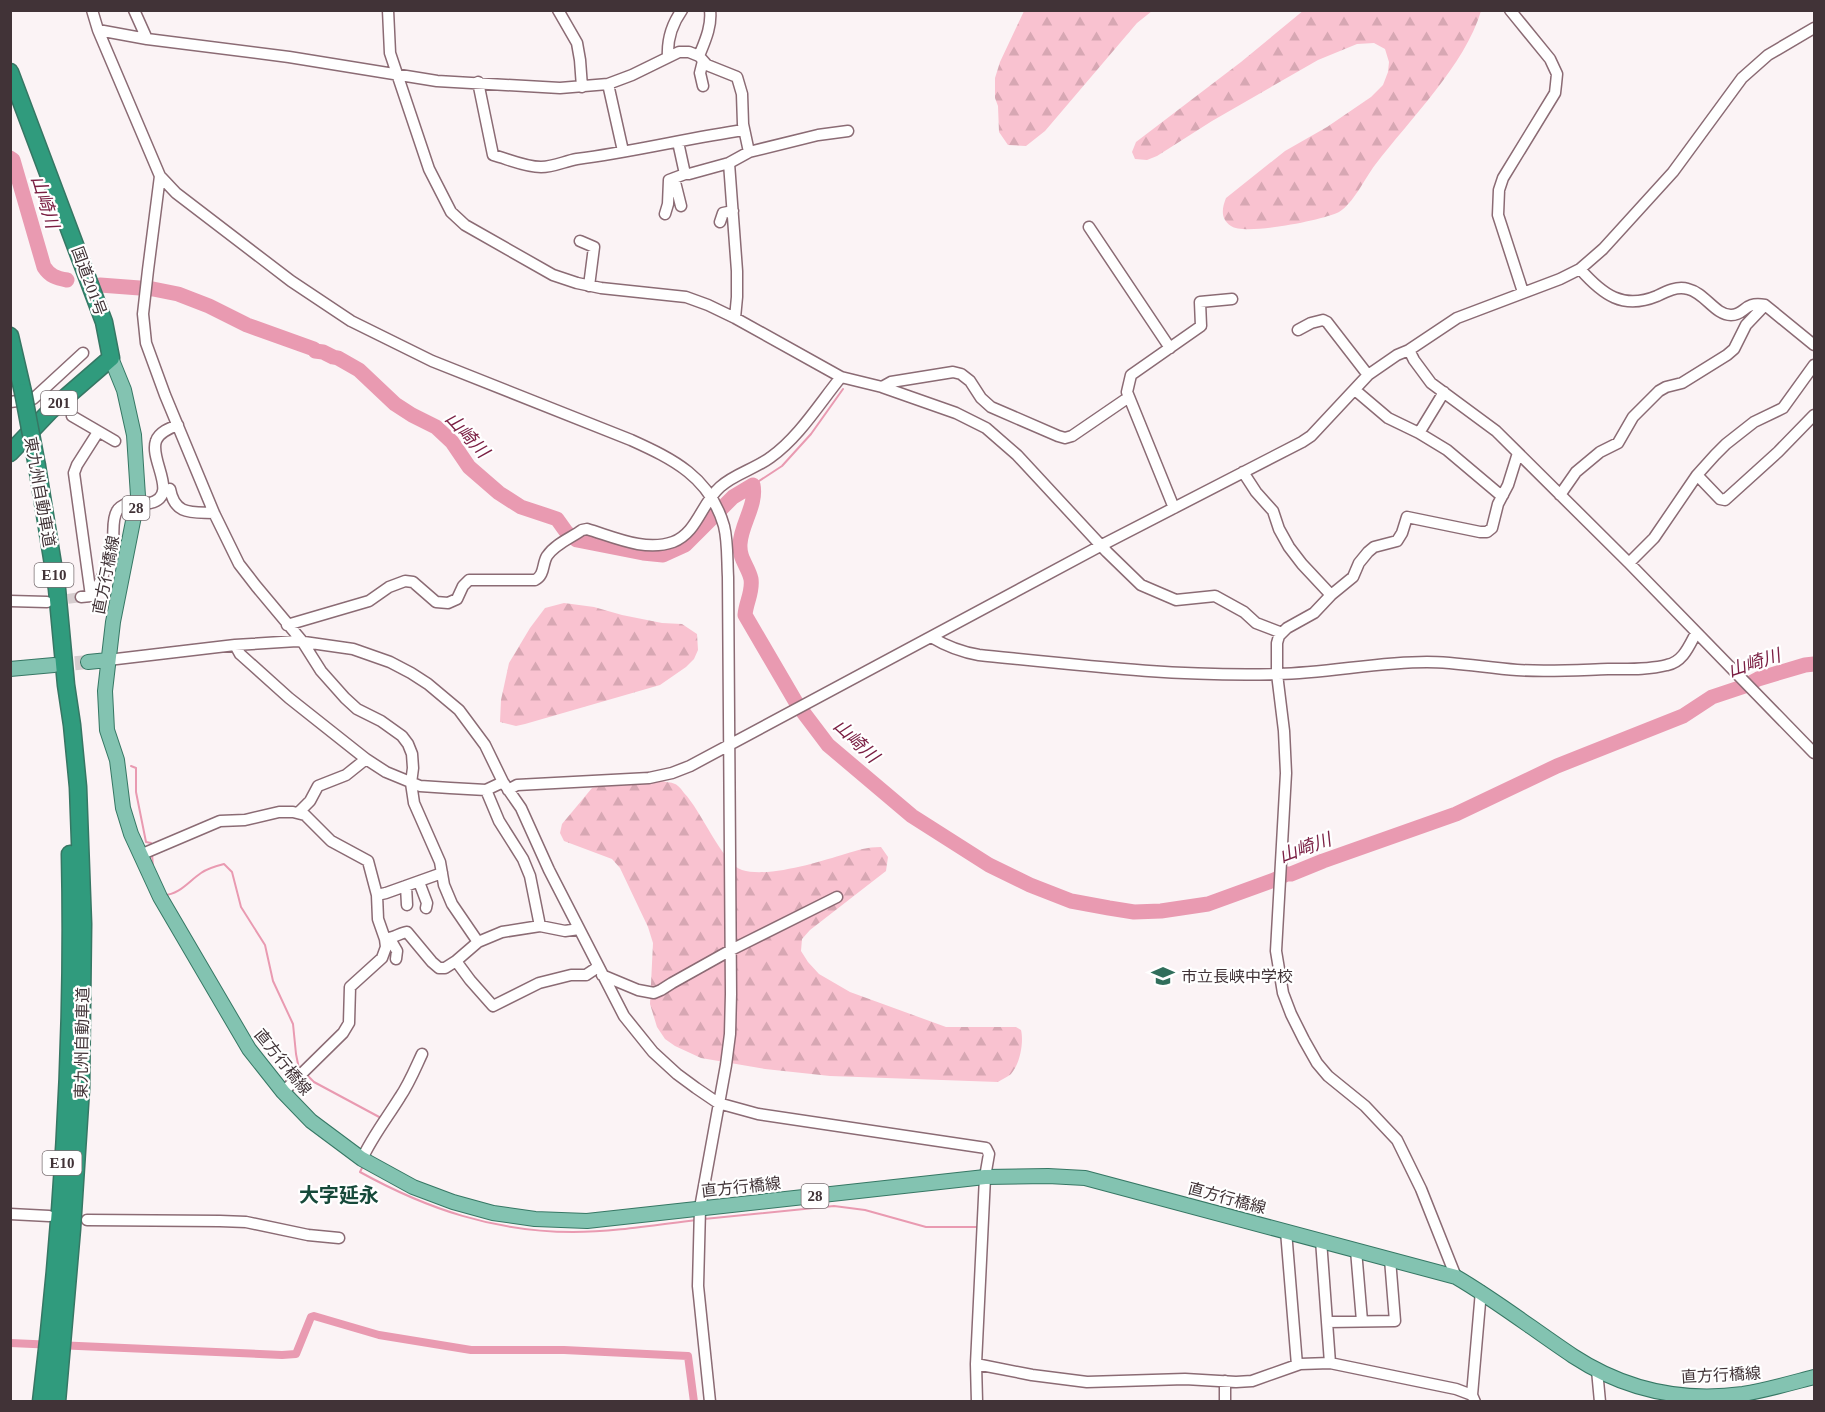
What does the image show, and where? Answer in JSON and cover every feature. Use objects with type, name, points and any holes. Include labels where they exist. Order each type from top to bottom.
[{"type":"highway","name":"国道201号","points":[[10,72],[104,322],[111,358]]},
{"type":"highway","name":"国道201号","points":[[10,104],[92,320],[111,358]]},
{"type":"highway","name":"東九州自動車道","points":[[10,336],[17,397],[37,466],[57,589],[78,787],[83,968],[81,1089],[57,1401]]},
{"type":"highway","name":"201","points":[[10,453],[51,410],[111,358]]},
{"type":"highway","name":"東九州自動車道","points":[[41,1401],[58,1229],[67,1080],[70,860],[66,685]]},
{"type":"main road","name":"直方行橋線","points":[[111,358],[124,390],[134,435],[138,496],[113,622],[105,691],[107,730],[117,760],[123,808],[131,834],[160,897],[249,1049],[283,1092],[311,1121],[362,1159],[413,1188],[453,1202],[535,1219],[587,1221],[985,1177],[1085,1178],[1456,1277],[1481,1291],[1575,1358],[1609,1376],[1655,1392],[1690,1397],[1742,1398],[1815,1377]]},
{"type":"main road","points":[[88,662],[108,660]]},
{"type":"main road","points":[[10,669],[54,665]]},
{"type":"street","points":[[92,10],[98,30],[160,176],[176,193],[291,281],[351,321],[432,360],[663,454],[679,463],[695,477],[712,498],[720,515],[726,538],[728,577],[731,950],[730,1034],[700,1208],[698,1286],[710,1401]]},
{"type":"street","points":[[134,10],[147,39]]},
{"type":"street","points":[[388,10],[390,53],[429,169],[451,212],[465,225],[553,275],[589,286],[686,297],[708,304],[841,377],[882,387],[956,413],[986,428],[1017,455],[1141,585],[1176,600],[1215,596],[1244,612],[1256,623],[1282,633]]},
{"type":"street","points":[[558,10],[577,43],[582,87]]},
{"type":"street","points":[[668,57],[671,32],[682,10]]},
{"type":"street","points":[[703,86],[700,73],[701,58],[711,18],[710,10]]},
{"type":"street","points":[[1510,10],[1550,59],[1557,74],[1555,93],[1498,190],[1498,215],[1522,292]]},
{"type":"street","points":[[236,645],[240,654],[277,687],[366,759],[386,772],[411,783],[440,788],[486,790],[517,785],[662,776],[690,766],[1102,545],[1311,436],[1368,375],[1457,318],[1560,279],[1580,269],[1603,249],[1673,172],[1742,78],[1768,55],[1815,28]]},
{"type":"street","points":[[98,30],[436,81],[560,88],[608,84],[679,52],[689,52],[701,58],[707,65],[737,77],[742,94],[744,130],[749,152]]},
{"type":"street","points":[[478,82],[493,155],[539,167],[744,130]]},
{"type":"street","points":[[608,84],[623,151]]},
{"type":"street","points":[[665,214],[668,204],[669,180],[729,163],[749,152],[818,135],[848,131]]},
{"type":"street","points":[[678,142],[681,206]]},
{"type":"street","points":[[729,163],[737,297],[735,318]]},
{"type":"street","points":[[160,176],[145,294],[144,331],[151,359],[214,513],[239,564],[302,641],[321,671],[357,710],[381,721],[402,736],[412,754],[411,783],[414,803],[440,862],[444,885],[452,904],[478,942]]},
{"type":"street","points":[[720,222],[723,213],[733,211]]},
{"type":"street","points":[[1089,227],[1170,348]]},
{"type":"street","points":[[580,241],[594,247],[589,286]]},
{"type":"street","points":[[1580,269],[1594,284],[1623,302],[1639,302],[1680,288],[1699,293],[1725,315],[1736,315],[1755,303],[1765,305],[1815,345]]},
{"type":"street","points":[[1174,508],[1127,392],[1131,375],[1201,326],[1200,302],[1232,299]]},
{"type":"street","points":[[1560,495],[1575,471],[1618,443],[1633,417],[1659,391],[1682,383],[1734,349],[1746,325],[1765,305]]},
{"type":"street","points":[[1298,330],[1311,323],[1323,320],[1327,322],[1368,375]]},
{"type":"street","points":[[1409,350],[1431,383],[1496,431],[1815,753]]},
{"type":"street","points":[[17,397],[33,399],[83,353]]},
{"type":"street","points":[[1629,563],[1654,538],[1696,476],[1726,444],[1754,422],[1783,408],[1815,365]]},
{"type":"street","points":[[882,387],[891,382],[953,372],[961,374],[970,381],[981,398],[992,407],[1065,438],[1072,436],[1129,397]]},
{"type":"street","points":[[287,625],[369,601],[389,587],[405,581],[413,582],[428,597],[442,603],[453,602],[457,599],[463,586],[470,580],[535,580],[542,574],[550,551],[587,529],[627,542],[654,545],[674,542],[689,532],[722,485],[758,467],[774,455],[802,427],[841,377]]},
{"type":"street","points":[[1355,390],[1388,418],[1447,450],[1503,495]]},
{"type":"street","points":[[1419,433],[1444,392]]},
{"type":"street","points":[[1696,476],[1720,499],[1725,500],[1815,415]]},
{"type":"street","points":[[72,416],[115,441]]},
{"type":"street","points":[[98,432],[74,473],[86,597],[100,584],[105,572],[117,510],[128,503],[150,503],[163,493],[164,484],[157,460],[156,441],[164,431],[178,425]]},
{"type":"street","points":[[1456,1277],[1421,1190],[1397,1140],[1375,1116],[1328,1076],[1317,1063],[1291,1014],[1283,993],[1276,944],[1287,773],[1277,674],[1277,643],[1282,633],[1314,613],[1331,594],[1353,577],[1364,556],[1372,549],[1392,544],[1400,539],[1407,517],[1487,532],[1492,528],[1498,504],[1509,485],[1518,453]]},
{"type":"street","points":[[1243,472],[1273,512],[1289,547],[1331,594]]},
{"type":"street","points":[[170,489],[176,506],[182,510],[214,513]]},
{"type":"street","points":[[10,601],[47,602]]},
{"type":"street","points":[[931,637],[945,646],[979,655],[1165,673],[1277,674],[1327,672],[1383,664],[1429,662],[1557,671],[1666,666],[1682,657],[1696,633]]},
{"type":"street","points":[[108,660],[236,645],[302,641],[353,650],[390,662],[428,684],[459,710],[486,745],[506,786],[521,808],[531,833],[624,1016],[653,1052],[696,1088],[718,1102],[758,1114],[986,1149],[989,1154],[985,1177],[976,1364],[977,1401]]},
{"type":"street","points":[[299,812],[310,801],[318,786],[346,775],[366,759]]},
{"type":"street","points":[[486,790],[499,821],[530,876],[540,926]]},
{"type":"street","points":[[140,855],[220,821],[245,820],[279,812],[299,812],[311,820],[331,842],[368,861],[377,895],[378,919],[387,938],[398,951],[396,959]]},
{"type":"street","points":[[377,895],[387,894],[442,873]]},
{"type":"street","points":[[419,882],[427,903],[426,908]]},
{"type":"street","points":[[406,886],[407,905]]},
{"type":"street","points":[[456,961],[493,1006],[539,983],[564,976],[586,975],[600,971],[638,990],[654,993],[731,950],[837,897]]},
{"type":"street","points":[[387,938],[410,933],[432,962],[439,968],[445,968],[478,942],[502,932],[540,926],[565,931],[579,929]]},
{"type":"street","points":[[283,1092],[347,1029],[350,1017],[350,987],[382,958],[387,938]]},
{"type":"street","points":[[362,1159],[400,1098],[422,1054]]},
{"type":"street","points":[[10,1214],[49,1216]]},
{"type":"street","points":[[87,1220],[246,1222],[339,1238]]},
{"type":"street","points":[[1286,1231],[1297,1365]]},
{"type":"street","points":[[1321,1240],[1330,1363]]},
{"type":"street","points":[[1356,1250],[1362,1321]]},
{"type":"street","points":[[1327,1322],[1395,1321],[1390,1259]]},
{"type":"street","points":[[976,1364],[1032,1375],[1087,1382],[1185,1378],[1252,1381],[1297,1365],[1317,1362],[1456,1389],[1474,1398],[1481,1291]]},
{"type":"street","points":[[1597,1370],[1600,1401]]},
{"type":"street","points":[[1225,1381],[1225,1401]]},
{"type":"green space","points":[[1304,10],[1481,11],[1463,51],[1450,71],[1344,208],[1339,212],[1301,223],[1239,229],[1231,226],[1225,220],[1223,209],[1226,198],[1285,151],[1327,127],[1371,97],[1383,85],[1388,72],[1389,62],[1385,49],[1374,43],[1357,44],[1318,60],[1212,121],[1157,156],[1147,160],[1135,159],[1132,152],[1136,142],[1241,62]]},
{"type":"green space","points":[[1024,11],[1152,11],[1137,23],[1045,131],[1026,146],[1008,145],[999,132],[998,106],[995,98],[995,78],[1000,62]]},
{"type":"green space","points":[[564,603],[594,607],[662,623],[682,624],[697,634],[698,650],[694,659],[686,667],[660,685],[525,724],[516,726],[500,722],[501,700],[509,663],[545,608]]},
{"type":"green space","points":[[661,781],[673,783],[680,788],[691,801],[719,847],[734,865],[742,870],[779,871],[863,849],[881,847],[888,857],[886,871],[810,930],[802,939],[801,951],[819,974],[850,992],[946,1027],[1016,1027],[1021,1030],[1022,1047],[1017,1065],[1011,1074],[998,1082],[830,1076],[765,1069],[701,1058],[665,1039],[657,1027],[650,1004],[653,943],[648,927],[620,868],[612,859],[564,841],[560,833],[562,824],[592,788],[609,784],[632,785]]},
{"type":"waterway","name":"山崎川","points":[[10,158],[13,160],[44,267],[54,276],[67,280]]},
{"type":"waterway","name":"山崎川","points":[[100,285],[153,289],[178,294],[247,325],[338,358],[359,370],[395,404],[436,427],[452,442],[469,467],[499,493],[521,507],[557,519],[567,533],[577,540],[663,555],[685,545],[733,497],[753,485],[753,500],[740,544],[741,554],[751,579],[745,615],[797,704],[828,745],[912,816],[989,865],[1030,885],[1071,901],[1134,912],[1161,911],[1208,904],[1456,814],[1557,766],[1683,716],[1712,697],[1758,679],[1814,664]]},
{"type":"waterway","points":[[753,485],[782,466],[811,434],[843,389]]},
{"type":"waterway","points":[[131,766],[136,768],[136,792],[146,842],[151,843],[151,847]]},
{"type":"waterway","points":[[152,853],[153,868]]},
{"type":"waterway","points":[[164,895],[179,890],[212,867],[224,864],[232,872],[241,907],[265,945],[273,981],[293,1024],[296,1054],[301,1070]]},
{"type":"waterway","points":[[306,1074],[314,1082],[381,1118]]},
{"type":"waterway","points":[[363,1166],[360,1172],[411,1197],[462,1216],[516,1228],[588,1232],[696,1220]]},
{"type":"waterway","points":[[704,1219],[834,1206],[865,1210],[926,1227],[980,1227]]},
{"type":"waterway","points":[[10,1343],[296,1354],[311,1317],[314,1316],[379,1335],[471,1350],[564,1350],[688,1356],[694,1402]]},
{"type":"tunnel","points":[[53,601],[81,597]]},
{"type":"tunnel","points":[[54,665],[88,662]]},
{"type":"place","name":"市立長峡中学校","points":[[1163,976]]},
{"type":"district","name":"大字延永","points":[[339,1195]]}]
